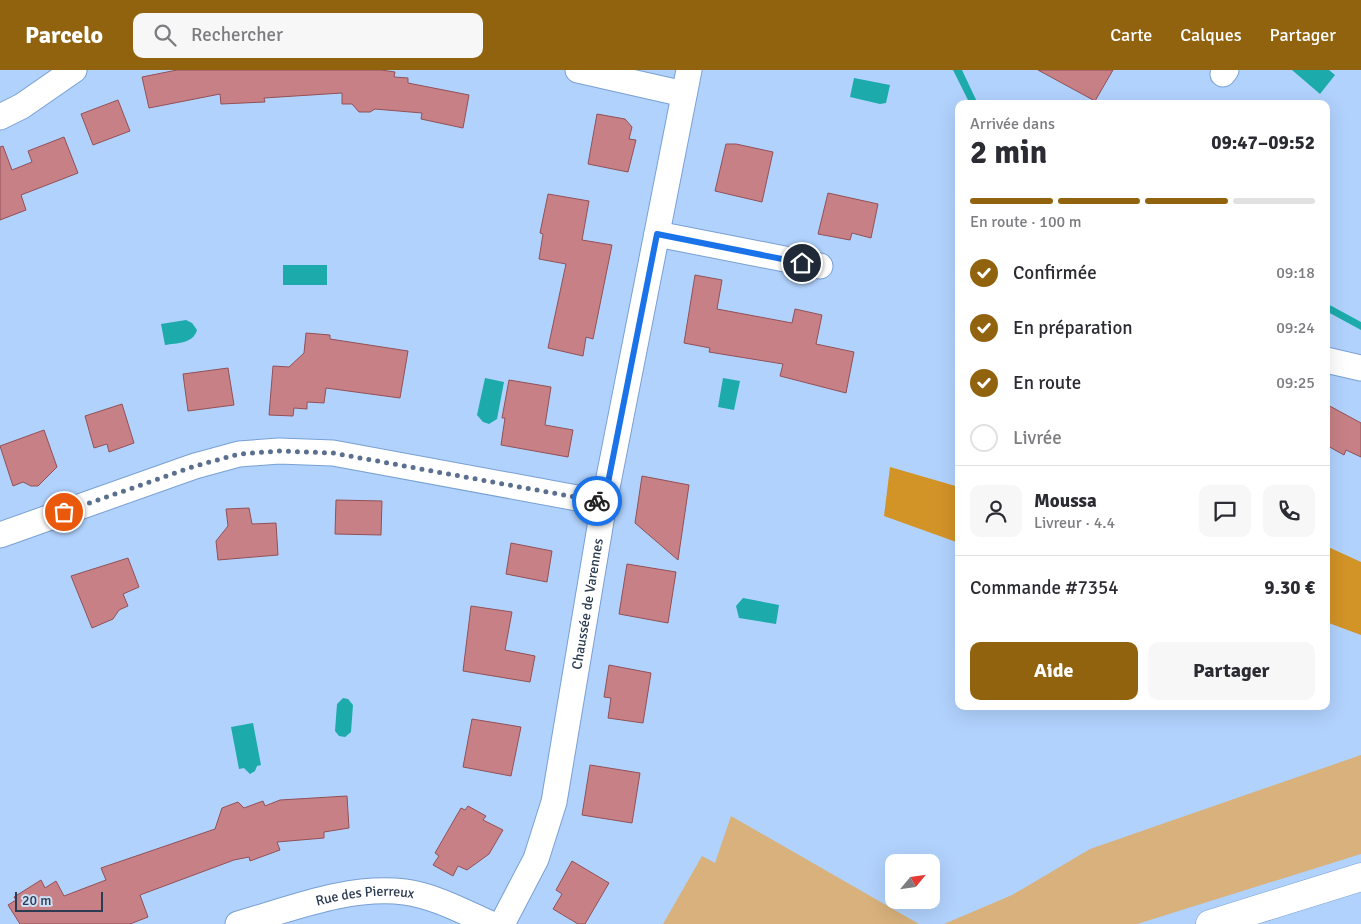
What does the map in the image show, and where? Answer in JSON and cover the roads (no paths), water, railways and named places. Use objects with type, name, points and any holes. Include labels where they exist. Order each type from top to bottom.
[{"type":"street","points":[[0,117],[22,106],[74,70]]},
{"type":"street","points":[[578,70],[684,94]]},
{"type":"street","name":"Chaussée de Varennes","points":[[502,924],[536,859],[554,802],[604,503],[689,70]]},
{"type":"street","points":[[657,234],[820,266]]},
{"type":"street","points":[[1330,361],[1361,368]]},
{"type":"street","points":[[0,534],[195,466],[239,454],[279,451],[333,453],[604,503]]},
{"type":"street","points":[[1210,924],[1361,877]]},
{"type":"street","name":"Rue des Pierreux","points":[[238,924],[361,891],[406,892],[447,904],[491,924]]}]
